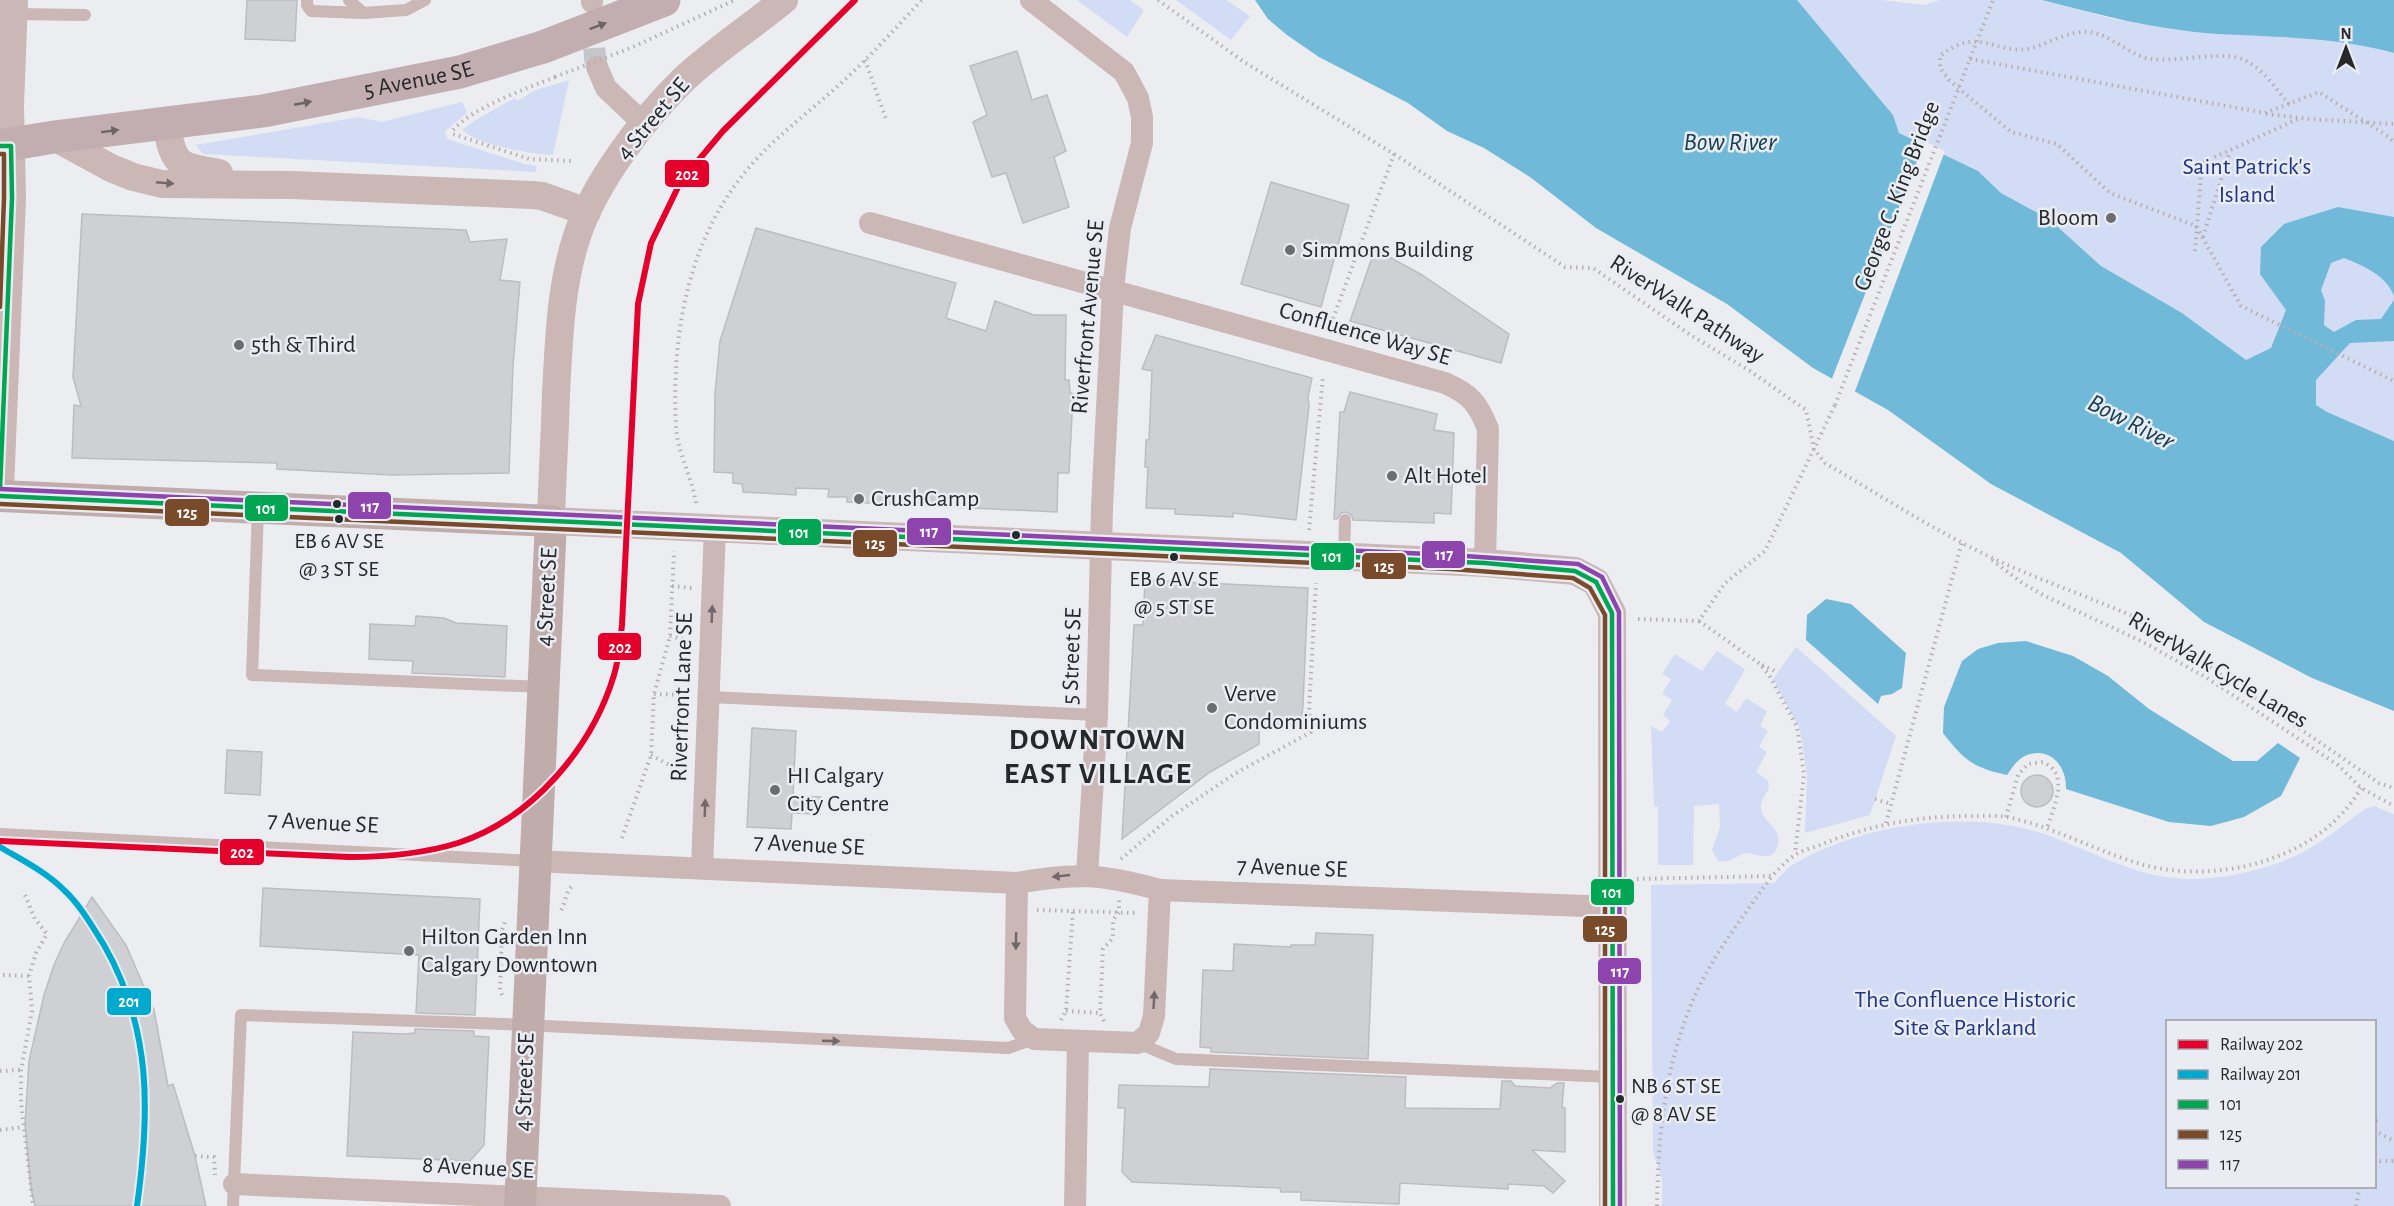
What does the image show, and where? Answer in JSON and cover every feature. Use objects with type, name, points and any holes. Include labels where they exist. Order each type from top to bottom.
[{"type":"main road","name":"5 Avenue SE","points":[[6,146],[54,137],[263,111],[460,72],[543,47],[664,0]]},
{"type":"main road","points":[[0,496],[551,521]]},
{"type":"main road","name":"4 Street SE","points":[[520,1202],[551,521]]},
{"type":"street","name":"4 Street SE","points":[[551,521],[563,295],[577,236],[587,212],[610,171],[644,124],[685,79],[784,0]]},
{"type":"street","name":"Riverfront Avenue SE","points":[[1031,0],[1124,72],[1138,98],[1142,117],[1142,143],[1120,228],[1113,289],[1102,546]]},
{"type":"street","points":[[0,489],[12,198],[6,146],[14,7]]},
{"type":"street","points":[[597,67],[606,88],[644,124]]},
{"type":"street","points":[[166,124],[171,148],[177,161],[192,169],[292,185]]},
{"type":"street","points":[[54,137],[111,168],[133,177],[162,184],[292,185],[543,196],[587,212]]},
{"type":"street","name":"Confluence Way SE","points":[[870,223],[1113,289],[1466,392],[1482,412],[1488,429],[1485,563]]},
{"type":"street","points":[[551,521],[1485,563],[1575,571],[1596,582],[1612,613],[1613,1206]]},
{"type":"street","name":"Riverfront Lane SE","points":[[702,867],[699,696],[715,528]]},
{"type":"street","name":"5 Street SE","points":[[1087,876],[1097,715],[1102,546]]},
{"type":"street","name":"7 Avenue SE","points":[[534,861],[1017,883],[1071,875],[1110,877],[1160,890],[1613,907]]},
{"type":"street","points":[[1017,883],[1015,1018],[1022,1030],[1034,1038],[1078,1041],[1138,1043],[1149,1033],[1154,1016],[1160,890]]},
{"type":"street","points":[[1075,1206],[1078,1041]]},
{"type":"street","name":"8 Avenue SE","points":[[234,1195],[720,1206]]},
{"type":"lane","points":[[307,0],[311,11],[363,13],[406,10],[425,0]]},
{"type":"lane","points":[[349,0],[363,13]]},
{"type":"lane","points":[[14,7],[85,15]]},
{"type":"lane","points":[[258,508],[252,675],[543,687]]},
{"type":"lane","points":[[1344,557],[1345,520]]},
{"type":"lane","points":[[699,696],[1097,715]]},
{"type":"lane","name":"7 Avenue SE","points":[[0,834],[534,861]]},
{"type":"lane","points":[[234,1195],[241,1015],[527,1025],[1008,1048],[1034,1038]]},
{"type":"lane","points":[[1138,1043],[1176,1059],[1613,1077]]},
{"type":"path","points":[[572,161],[529,159],[453,134],[457,126],[498,101],[633,47],[735,0]]},
{"type":"path","points":[[696,499],[676,430],[677,363],[681,315],[701,245],[716,214],[752,164],[776,139],[807,114],[865,60],[922,0]]},
{"type":"path","name":"RiverWalk Pathway","points":[[1158,0],[1244,62],[1394,154],[1565,267],[1593,268],[1692,336],[1750,371],[1806,410],[1814,450]]},
{"type":"path","name":"George C. King Bridge","points":[[1699,621],[1725,583],[1765,551],[1814,450],[1835,405],[1993,0]]},
{"type":"path","points":[[2289,104],[2259,70],[2238,58],[2170,61],[2148,59],[2097,33],[2072,33],[2030,48],[2018,49],[1986,42],[1962,42],[1940,56],[1940,68],[1949,80],[2011,132],[2057,144],[2110,193],[2196,226],[2241,306],[2394,381]]},
{"type":"path","points":[[1970,59],[2217,106],[2300,118],[2394,124]]},
{"type":"path","points":[[865,60],[886,119]]},
{"type":"path","points":[[2265,113],[2319,92],[2367,122],[2394,143]]},
{"type":"path","points":[[2195,251],[2202,163],[2300,118]]},
{"type":"path","points":[[2203,238],[2230,150]]},
{"type":"path","points":[[1331,324],[1394,154]]},
{"type":"path","points":[[1309,530],[1323,376]]},
{"type":"path","points":[[1814,450],[1825,463],[1987,556],[2140,620],[2379,783],[2394,788]]},
{"type":"path","points":[[1886,823],[1962,542]]},
{"type":"path","points":[[622,838],[651,755],[654,694],[670,636],[674,548]]},
{"type":"path","name":"RiverWalk Cycle Lanes","points":[[1987,556],[2021,582],[2043,595],[2145,642],[2207,678],[2338,765],[2361,788],[2394,806]]},
{"type":"path","points":[[1120,859],[1172,816],[1236,773],[1311,732],[1309,710],[1316,583]]},
{"type":"path","points":[[672,586],[695,588]]},
{"type":"path","points":[[1638,619],[1699,621],[1760,664],[1777,672]]},
{"type":"path","points":[[670,636],[692,641]]},
{"type":"path","points":[[1760,664],[1769,675],[1797,727],[1804,774],[1794,855]]},
{"type":"path","points":[[654,694],[699,696]]},
{"type":"path","points":[[651,755],[684,773]]},
{"type":"path","points":[[2006,817],[2018,774],[2028,764],[2043,762],[2055,771],[2059,783],[2047,829]]},
{"type":"path","points":[[1657,1206],[1659,1135],[1664,1097],[1680,1037],[1694,999],[1713,963],[1772,876],[1794,855],[1844,835],[1886,823],[1945,816],[2006,817],[2047,829],[2147,866],[2190,871],[2230,868],[2279,855],[2315,837],[2352,802],[2361,788]]},
{"type":"path","points":[[1875,800],[1891,804]]},
{"type":"path","points":[[1637,879],[1772,876]]},
{"type":"path","points":[[25,895],[35,919],[47,934],[36,952],[29,976],[32,1011],[21,1070],[24,1127],[33,1206]]},
{"type":"path","points":[[1027,909],[1145,913]]},
{"type":"path","points":[[1056,1028],[1066,1011],[1072,911]]},
{"type":"path","points":[[1108,1030],[1100,1013],[1103,949],[1113,938],[1113,920],[1119,912]]},
{"type":"path","points":[[3,975],[29,976]]},
{"type":"path","points":[[1066,1011],[1100,1013]]},
{"type":"path","points":[[0,1071],[21,1070]]},
{"type":"path","points":[[0,1130],[24,1127]]},
{"type":"path","points":[[2376,1130],[2394,1141]]},
{"type":"path","points":[[195,1156],[214,1157]]},
{"type":"path","points":[[2376,1160],[2394,1161]]},
{"type":"path","points":[[2356,1206],[2360,1188]]},
{"type":"green space","points":[[1077,0],[1130,0],[1144,10],[1127,37]]},
{"type":"green space","points":[[1176,0],[1226,0],[1250,16],[1231,40]]},
{"type":"green space","name":"Saint Patrick's Island","points":[[1797,0],[1881,0],[1924,5],[1940,0],[2042,0],[2113,19],[2215,33],[2316,38],[2365,45],[2394,53],[2394,441],[2327,412],[2246,360],[2182,313],[2101,266],[2049,219],[2001,193],[1978,171],[1899,133],[1893,115]]},
{"type":"green space","points":[[569,80],[553,155],[519,151],[492,144],[462,130],[515,98],[518,101],[533,91]]},
{"type":"green space","points":[[462,102],[467,113],[445,131],[447,139],[524,164],[537,166],[536,172],[203,154],[196,145],[359,117],[382,122]]},
{"type":"green space","points":[[1796,647],[1896,736],[1870,815],[1805,833],[1807,775],[1800,730],[1773,679]]},
{"type":"green space","points":[[1717,651],[1745,669],[1725,704],[1737,712],[1746,698],[1767,711],[1760,726],[1768,731],[1759,747],[1767,752],[1756,772],[1768,781],[1769,787],[1761,808],[1765,818],[1776,831],[1779,841],[1772,855],[1760,856],[1745,853],[1728,861],[1718,861],[1712,850],[1720,827],[1719,804],[1694,806],[1693,865],[1658,865],[1658,807],[1654,806],[1651,726],[1662,732],[1670,721],[1663,715],[1672,700],[1662,694],[1671,679],[1662,674],[1675,654],[1702,671]]},
{"type":"green space","name":"The Confluence Historic Site & Parkland","points":[[2374,806],[2394,814],[2394,1206],[1662,1206],[1662,1180],[1653,1152],[1651,885],[1774,883],[1794,864],[1847,840],[1877,831],[1939,822],[1999,824],[2027,829],[2145,873],[2187,879],[2216,877],[2263,868],[2293,857],[2320,842],[2365,809]]},
{"type":"water","name":"Bow River","points":[[1255,0],[1797,0],[1893,115],[1899,133],[1978,171],[2001,193],[2049,219],[2101,266],[2182,313],[2246,360],[2271,348],[2286,310],[2260,274],[2261,247],[2284,224],[2338,207],[2394,217],[2394,296],[2380,277],[2367,268],[2344,258],[2331,263],[2321,290],[2325,301],[2324,325],[2334,332],[2356,320],[2381,319],[2394,300],[2394,341],[2350,343],[2316,380],[2316,405],[2394,441],[2394,711],[2312,678],[2204,622],[2121,553],[1991,484],[1888,410],[1813,368],[1727,304],[1596,228],[1530,177],[1484,148],[1447,131],[1408,103],[1319,57],[1268,19]]},
{"type":"water","points":[[2042,0],[2394,0],[2394,53],[2328,41],[2173,29]]},
{"type":"water","points":[[1826,599],[1851,604],[1906,653],[1902,688],[1892,694],[1881,696],[1878,704],[1806,640],[1807,615]]},
{"type":"water","points":[[2026,641],[2073,656],[2108,676],[2149,709],[2233,761],[2257,761],[2278,743],[2300,758],[2281,796],[2244,817],[2211,826],[2169,822],[2066,789],[2063,772],[2054,759],[2048,755],[2040,753],[2023,757],[2007,775],[1970,762],[1943,733],[1944,707],[1962,661],[1978,649],[1998,643]]},
{"type":"pier","points":[[1925,141],[1945,151],[1854,394],[1831,381]]},
{"type":"building","points":[[247,0],[297,0],[295,41],[245,39]]},
{"type":"building","points":[[1017,51],[1032,100],[1047,95],[1066,151],[1054,157],[1069,207],[1023,223],[1006,173],[992,177],[973,122],[987,115],[970,66]]},
{"type":"building","name":"Simmons Building","points":[[1271,182],[1349,205],[1321,307],[1241,284]]},
{"type":"building","name":"5th & Third","points":[[82,214],[466,230],[470,242],[507,239],[500,280],[520,282],[513,365],[509,473],[392,475],[277,469],[277,463],[72,458],[74,405],[81,406],[73,377]]},
{"type":"building","points":[[756,228],[956,283],[946,318],[986,331],[995,301],[1034,315],[1066,315],[1065,380],[1069,380],[1070,393],[1073,394],[1072,416],[1069,473],[1058,473],[1057,512],[847,502],[847,497],[828,497],[829,489],[796,488],[796,495],[743,492],[742,484],[733,483],[733,473],[714,472],[715,394],[720,341]]},
{"type":"building","points":[[1375,249],[1422,275],[1509,334],[1501,363],[1350,321]]},
{"type":"building","points":[[1156,335],[1312,378],[1308,397],[1309,406],[1296,520],[1233,513],[1233,517],[1175,514],[1175,509],[1146,508],[1148,467],[1145,467],[1146,440],[1149,440],[1152,371],[1142,369]]},
{"type":"building","name":"Alt Hotel","points":[[1350,392],[1437,414],[1434,430],[1454,433],[1451,514],[1434,513],[1434,523],[1353,520],[1352,516],[1346,512],[1334,519],[1340,412],[1344,412]]},
{"type":"building","name":"Verve Condominiums","points":[[1145,580],[1308,588],[1303,705],[1301,725],[1297,724],[1297,728],[1259,727],[1259,744],[1210,772],[1122,839],[1134,625],[1143,625]]},
{"type":"building","points":[[416,616],[444,618],[456,623],[507,626],[505,677],[412,673],[413,661],[369,659],[370,624],[415,626]]},
{"type":"building","points":[[752,728],[796,731],[793,796],[821,797],[820,814],[792,813],[791,829],[747,827]]},
{"type":"building","points":[[227,750],[262,752],[260,795],[225,793]]},
{"type":"building","points":[[2037,775],[2048,780],[2053,791],[2048,802],[2037,807],[2026,802],[2021,791],[2026,780]]},
{"type":"building","name":"Hilton Garden Inn Calgary Downtown","points":[[263,888],[480,899],[475,1015],[416,1013],[419,955],[260,946]]},
{"type":"building","points":[[92,897],[126,945],[154,1010],[168,1086],[173,1084],[195,1156],[206,1206],[35,1206],[31,1189],[25,1125],[29,1061],[44,995],[54,965],[64,943]]},
{"type":"building","points":[[1316,933],[1373,935],[1368,1059],[1211,1052],[1211,1048],[1200,1047],[1203,970],[1233,971],[1234,944],[1291,947],[1291,945],[1315,945]]},
{"type":"building","points":[[415,1029],[474,1031],[474,1036],[489,1037],[484,1145],[470,1161],[347,1156],[353,1032],[404,1034],[415,1033]]},
{"type":"building","points":[[1210,1069],[1406,1077],[1405,1108],[1500,1109],[1502,1081],[1511,1081],[1515,1086],[1550,1088],[1557,1083],[1564,1083],[1562,1107],[1565,1108],[1565,1152],[1532,1150],[1565,1181],[1553,1193],[1544,1186],[1508,1184],[1508,1189],[1400,1183],[1399,1204],[1301,1200],[1301,1192],[1281,1192],[1280,1188],[1132,1182],[1122,1172],[1125,1108],[1118,1108],[1119,1085],[1209,1087]]},
{"type":"tunnel","points":[[592,15],[597,67]]},
{"type":"rail line","name":"202","points":[[0,841],[349,857],[390,855],[431,850],[458,843],[485,832],[534,799],[556,777],[591,729],[604,702],[617,663],[622,625],[638,304],[651,243],[681,181],[723,131],[855,0]]},
{"type":"rail line","name":"201","points":[[0,847],[42,872],[70,896],[104,945],[120,977],[139,1040],[143,1072],[144,1138],[137,1206]]},
{"type":"transit line","name":"101","points":[[0,146],[11,146],[12,198],[0,489]]},
{"type":"transit line","name":"125","points":[[0,154],[4,154],[0,307]]},
{"type":"transit line","name":"117","points":[[0,489],[1451,555],[1578,564],[1602,577],[1619,612],[1620,1206]]},
{"type":"transit line","name":"101","points":[[0,496],[1485,563],[1575,571],[1596,582]]},
{"type":"transit line","name":"125","points":[[0,504],[1451,569],[1573,578],[1590,588],[1605,615],[1605,1206]]},
{"type":"transit line","name":"101","points":[[1596,582],[1612,613],[1613,1206]]},
{"type":"place","name":"Bloom","points":[[2111,218]]},
{"type":"place","name":"Simmons Building","points":[[1290,250]]},
{"type":"place","name":"5th & Third","points":[[239,345]]},
{"type":"place","name":"Alt Hotel","points":[[1392,476]]},
{"type":"place","name":"CrushCamp","points":[[859,499]]},
{"type":"place","name":"EB 6 AV SE @ 3 ST SE","points":[[339,519]]},
{"type":"place","name":"EB 6 AV SE @ 5 ST SE","points":[[1174,557]]},
{"type":"place","name":"Verve Condominiums","points":[[1212,708]]},
{"type":"place","name":"HI Calgary City Centre","points":[[775,790]]},
{"type":"place","name":"Hilton Garden Inn Calgary Downtown","points":[[409,951]]},
{"type":"place","name":"NB 6 ST SE @ 8 AV SE","points":[[1620,1099]]},
{"type":"district","name":"DOWNTOWN EAST VILLAGE","points":[[1098,757]]}]
